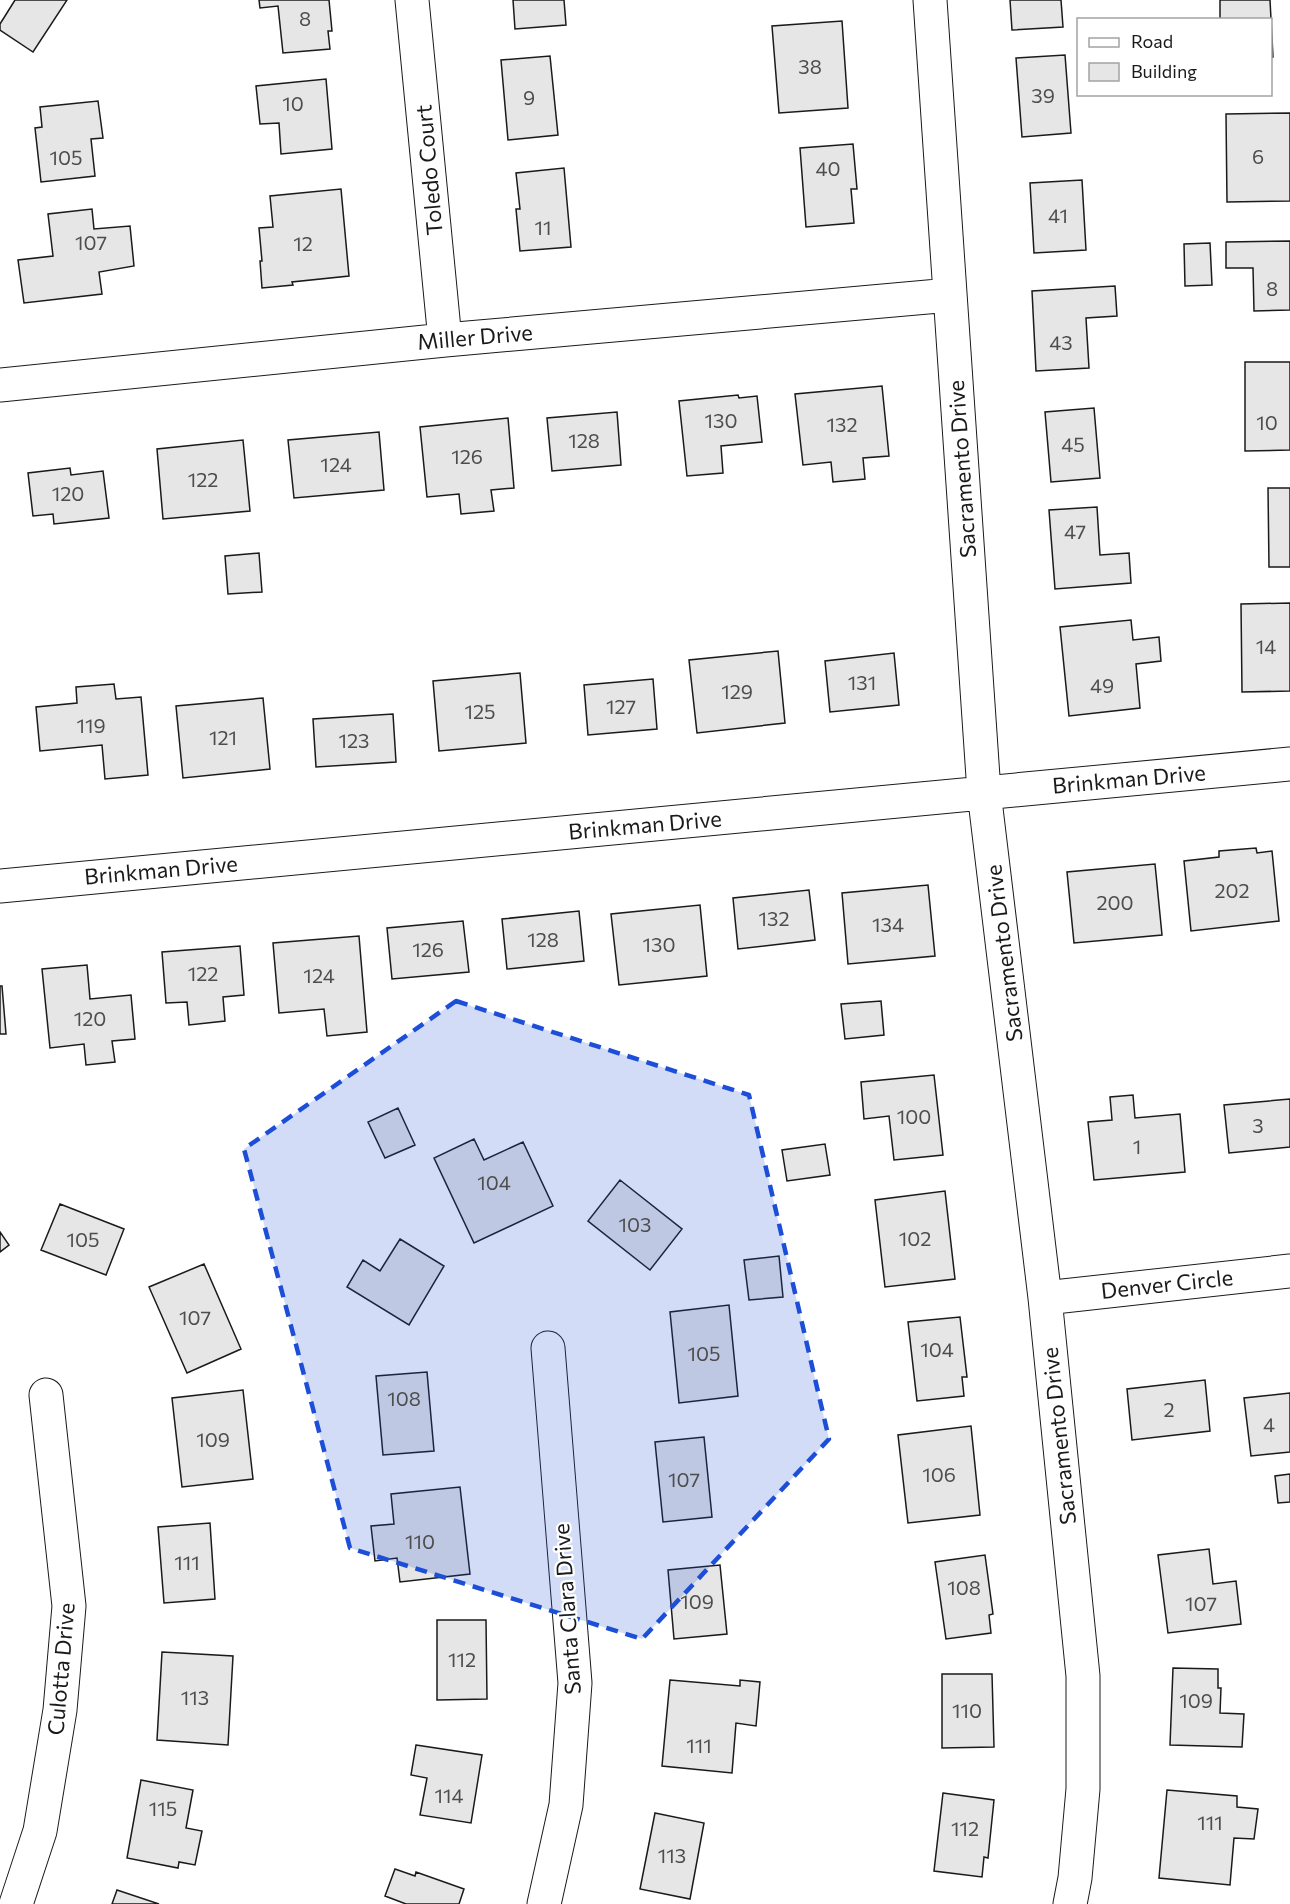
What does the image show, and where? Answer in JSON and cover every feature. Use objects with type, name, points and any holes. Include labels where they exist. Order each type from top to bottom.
[{"type":"street","name":"Toledo Court","points":[[412,0],[445,340]]},
{"type":"street","name":"Sacramento Drive","points":[[930,0],[984,792],[1045,1298],[1083,1676],[1083,1789],[1075,1878],[1070,1904]]},
{"type":"street","name":"Miller Drive","points":[[0,385],[445,340],[950,296]]},
{"type":"street","name":"Brinkman Drive","points":[[0,886],[1290,764]]},
{"type":"street","name":"Denver Circle","points":[[1045,1298],[1290,1271]]},
{"type":"street","name":"Santa Clara Drive","points":[[544,1904],[566,1805],[575,1683],[548,1347]]},
{"type":"street","name":"Culotta Drive","points":[[16,1904],[40,1831],[60,1710],[69,1606],[46,1395]]},
{"type":"highlighted area","points":[[456,1001],[749,1095],[829,1439],[642,1639],[350,1548],[244,1149]]},
{"type":"building","points":[[15,0],[67,0],[33,52],[0,30],[0,24]]},
{"type":"building","points":[[259,0],[329,0],[332,31],[328,31],[330,49],[283,53],[278,6],[260,8]]},
{"type":"building","points":[[513,0],[564,0],[566,25],[515,29]]},
{"type":"building","points":[[1010,0],[1061,0],[1063,27],[1012,30]]},
{"type":"building","points":[[1220,0],[1270,0],[1271,18],[1220,18]]},
{"type":"building","points":[[842,21],[848,108],[779,113],[772,26]]},
{"type":"building","points":[[1065,55],[1071,133],[1022,137],[1016,58]]},
{"type":"building","points":[[550,56],[558,135],[508,140],[501,60]]},
{"type":"building","points":[[326,79],[332,149],[281,154],[279,123],[260,124],[256,86]]},
{"type":"building","points":[[98,101],[103,138],[91,139],[95,176],[41,182],[35,128],[42,127],[40,107]]},
{"type":"building","points":[[1290,113],[1290,201],[1227,202],[1226,114]]},
{"type":"building","points":[[853,144],[857,189],[851,189],[854,223],[806,227],[800,148]]},
{"type":"building","points":[[564,168],[571,247],[520,251],[516,209],[520,209],[516,173]]},
{"type":"building","points":[[1082,180],[1086,250],[1034,253],[1030,183]]},
{"type":"building","points":[[341,189],[349,276],[292,282],[293,285],[262,288],[259,228],[273,227],[270,196]]},
{"type":"building","points":[[92,209],[94,229],[130,226],[134,266],[99,272],[102,294],[24,303],[18,260],[53,256],[48,214]]},
{"type":"building","points":[[1290,241],[1290,310],[1254,311],[1253,268],[1226,268],[1226,242]]},
{"type":"building","points":[[1210,243],[1212,285],[1185,286],[1184,244]]},
{"type":"building","points":[[1115,286],[1117,316],[1086,318],[1089,368],[1036,371],[1032,291]]},
{"type":"building","points":[[1245,362],[1290,362],[1290,450],[1245,451]]},
{"type":"building","points":[[882,386],[889,456],[863,458],[865,479],[833,482],[831,462],[803,465],[795,394]]},
{"type":"building","points":[[738,395],[739,398],[757,396],[762,442],[721,446],[723,473],[687,476],[679,401]]},
{"type":"building","points":[[1094,408],[1100,478],[1051,482],[1045,412]]},
{"type":"building","points":[[617,412],[621,465],[552,471],[547,418]]},
{"type":"building","points":[[508,418],[514,488],[491,490],[494,511],[461,514],[459,494],[427,497],[420,427]]},
{"type":"building","points":[[379,432],[384,490],[294,498],[288,440]]},
{"type":"building","points":[[243,440],[250,511],[163,519],[157,449]]},
{"type":"building","points":[[70,468],[71,475],[103,471],[109,518],[54,524],[53,514],[33,516],[28,473]]},
{"type":"building","points":[[1268,488],[1290,488],[1290,567],[1269,567]]},
{"type":"building","points":[[1097,507],[1100,555],[1129,553],[1131,583],[1055,589],[1049,510]]},
{"type":"building","points":[[259,553],[262,592],[228,594],[225,556]]},
{"type":"building","points":[[1290,603],[1290,691],[1242,692],[1241,604]]},
{"type":"building","points":[[1131,620],[1133,640],[1159,637],[1161,661],[1136,664],[1140,708],[1069,716],[1060,627]]},
{"type":"building","points":[[778,651],[785,723],[697,733],[689,660]]},
{"type":"building","points":[[894,653],[899,705],[830,712],[825,661]]},
{"type":"building","points":[[520,673],[526,743],[439,751],[433,681]]},
{"type":"building","points":[[653,679],[657,729],[588,735],[584,685]]},
{"type":"building","points":[[114,684],[116,699],[141,697],[148,775],[105,779],[102,745],[40,751],[36,707],[77,703],[76,687]]},
{"type":"building","points":[[263,698],[270,769],[183,778],[176,706]]},
{"type":"building","points":[[393,714],[396,762],[316,767],[313,719]]},
{"type":"building","points":[[1256,848],[1257,853],[1272,851],[1279,921],[1191,931],[1184,861],[1219,857],[1219,851]]},
{"type":"building","points":[[1155,864],[1162,935],[1074,943],[1067,872]]},
{"type":"building","points":[[928,885],[935,956],[848,964],[842,893]]},
{"type":"building","points":[[809,890],[815,940],[738,949],[733,898]]},
{"type":"building","points":[[700,905],[707,976],[619,985],[611,914]]},
{"type":"building","points":[[579,911],[584,961],[507,969],[502,919]]},
{"type":"building","points":[[463,921],[469,972],[392,979],[387,928]]},
{"type":"building","points":[[359,936],[367,1032],[327,1036],[324,1009],[279,1013],[273,943]]},
{"type":"building","points":[[240,946],[244,995],[223,997],[225,1021],[189,1025],[187,1002],[166,1003],[162,952]]},
{"type":"building","points":[[87,965],[90,999],[131,995],[135,1039],[112,1041],[115,1062],[86,1065],[84,1044],[50,1048],[42,969]]},
{"type":"building","points":[[0,986],[2,986],[6,1034],[0,1034]]},
{"type":"building","points":[[881,1001],[884,1035],[845,1039],[841,1004]]},
{"type":"building","points":[[934,1075],[943,1155],[894,1160],[889,1116],[864,1119],[861,1082]]},
{"type":"building","points":[[1133,1095],[1135,1118],[1180,1114],[1185,1172],[1094,1180],[1088,1122],[1112,1120],[1110,1097]]},
{"type":"building","points":[[1290,1099],[1290,1147],[1229,1153],[1224,1105]]},
{"type":"building","points":[[398,1108],[415,1145],[385,1158],[368,1122]]},
{"type":"building","points":[[474,1139],[484,1160],[523,1142],[553,1206],[474,1243],[434,1158]]},
{"type":"building","points":[[825,1144],[830,1175],[787,1181],[782,1150]]},
{"type":"building","points":[[620,1180],[682,1229],[650,1270],[588,1221]]},
{"type":"building","points":[[945,1191],[955,1279],[885,1287],[875,1200]]},
{"type":"building","points":[[60,1204],[124,1229],[106,1275],[41,1250]]},
{"type":"building","points":[[0,1232],[9,1245],[0,1252]]},
{"type":"building","points":[[400,1239],[444,1266],[409,1325],[347,1287],[363,1260],[380,1271]]},
{"type":"building","points":[[779,1256],[783,1297],[749,1300],[744,1260]]},
{"type":"building","points":[[204,1264],[241,1349],[187,1373],[149,1287]]},
{"type":"building","points":[[729,1305],[738,1396],[679,1403],[670,1312]]},
{"type":"building","points":[[960,1317],[967,1377],[962,1377],[964,1396],[917,1401],[908,1322]]},
{"type":"building","points":[[427,1372],[434,1451],[383,1455],[376,1376]]},
{"type":"building","points":[[1205,1380],[1210,1431],[1132,1440],[1127,1389]]},
{"type":"building","points":[[243,1390],[253,1479],[182,1487],[172,1398]]},
{"type":"building","points":[[1290,1393],[1290,1452],[1251,1456],[1244,1398]]},
{"type":"building","points":[[971,1426],[980,1515],[908,1523],[898,1435]]},
{"type":"building","points":[[704,1437],[712,1517],[663,1522],[655,1442]]},
{"type":"building","points":[[1290,1474],[1290,1502],[1278,1503],[1275,1476]]},
{"type":"building","points":[[460,1487],[470,1574],[400,1582],[397,1558],[375,1561],[371,1526],[394,1524],[391,1494]]},
{"type":"building","points":[[210,1523],[215,1599],[164,1603],[158,1527]]},
{"type":"building","points":[[1209,1549],[1213,1584],[1236,1581],[1241,1624],[1168,1633],[1158,1555]]},
{"type":"building","points":[[985,1555],[993,1614],[989,1615],[991,1633],[946,1639],[935,1562]]},
{"type":"building","points":[[720,1565],[727,1634],[674,1639],[668,1570]]},
{"type":"building","points":[[437,1620],[486,1620],[487,1699],[437,1700]]},
{"type":"building","points":[[162,1652],[233,1656],[228,1745],[157,1740]]},
{"type":"building","points":[[1173,1668],[1218,1669],[1218,1688],[1221,1688],[1220,1713],[1244,1714],[1242,1747],[1170,1745]]},
{"type":"building","points":[[942,1674],[992,1674],[994,1747],[942,1748]]},
{"type":"building","points":[[670,1680],[740,1686],[740,1680],[760,1682],[756,1726],[736,1723],[732,1773],[662,1766]]},
{"type":"building","points":[[416,1745],[482,1755],[471,1823],[420,1815],[427,1778],[411,1775]]},
{"type":"building","points":[[141,1780],[193,1790],[186,1828],[202,1831],[195,1865],[179,1862],[178,1868],[127,1858]]},
{"type":"building","points":[[1167,1790],[1237,1796],[1237,1807],[1258,1809],[1254,1839],[1234,1838],[1230,1885],[1159,1878]]},
{"type":"building","points":[[943,1793],[994,1800],[988,1858],[984,1857],[982,1877],[934,1871]]},
{"type":"building","points":[[655,1813],[704,1823],[690,1899],[640,1889]]},
{"type":"building","points":[[395,1869],[415,1876],[416,1872],[464,1889],[459,1904],[406,1904],[385,1896]]},
{"type":"building","points":[[117,1890],[159,1904],[112,1904]]}]
